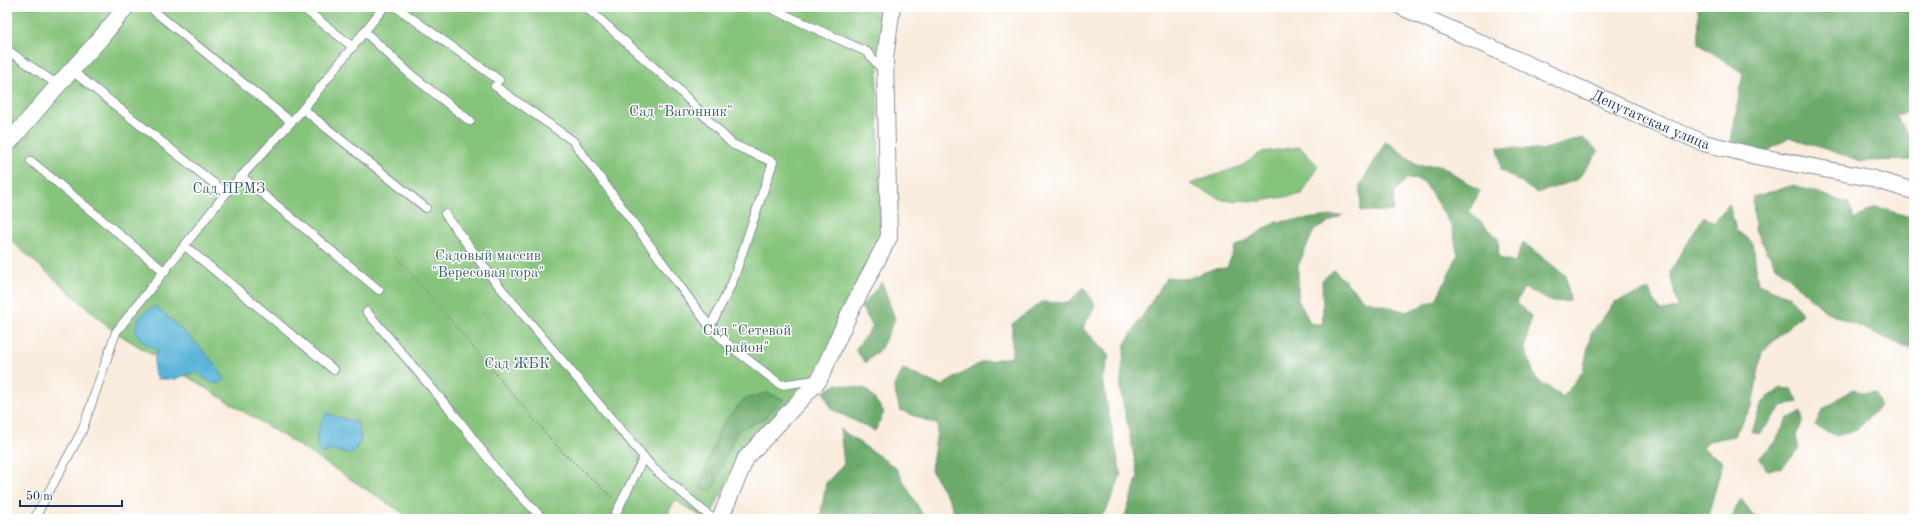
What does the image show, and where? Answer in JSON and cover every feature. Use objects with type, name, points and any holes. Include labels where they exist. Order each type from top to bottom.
[{"type":"street","points":[[720,519],[746,458],[819,380],[849,314],[889,238],[885,58],[892,7]]},
{"type":"street","name":"Депутатская улица","points":[[1402,7],[1654,122],[1704,143],[1756,156],[1870,178],[1914,191]]},
{"type":"street","points":[[7,145],[71,70],[100,39],[123,8]]},
{"type":"lane","points":[[302,7],[353,47]]},
{"type":"lane","points":[[34,519],[82,431],[116,332],[186,246],[226,193],[290,121],[303,109],[384,7]]},
{"type":"lane","points":[[396,7],[573,141],[710,327],[730,346],[782,385],[819,380]]},
{"type":"lane","points":[[586,7],[676,87],[732,144],[773,162],[732,283],[710,327]]},
{"type":"lane","points":[[768,7],[867,52],[885,74]]},
{"type":"lane","points":[[154,11],[290,121]]},
{"type":"lane","points":[[365,32],[410,74],[470,121]]},
{"type":"lane","points":[[7,50],[58,85]]},
{"type":"lane","points":[[71,70],[226,193]]},
{"type":"lane","points":[[303,109],[426,208]]},
{"type":"lane","points":[[31,161],[165,272]]},
{"type":"lane","points":[[241,176],[379,290]]},
{"type":"lane","points":[[445,214],[494,280],[653,468],[713,519]]},
{"type":"lane","points":[[186,246],[334,370]]},
{"type":"lane","points":[[367,312],[458,419],[499,473],[543,519]]},
{"type":"lane","points":[[613,519],[644,457]]},
{"type":"path","points":[[398,258],[559,449],[620,504]]},
{"type":"green space","name":"Садовый массив \"Вересовая гора\"","points":[[7,7],[886,7],[877,79],[881,240],[814,375],[742,450],[709,519],[705,519],[675,500],[665,519],[412,519],[293,442],[112,330],[7,237]]},
{"type":"green space","points":[[1698,7],[1914,7],[1914,111],[1896,115],[1914,145],[1914,160],[1861,161],[1789,137],[1766,152],[1731,141],[1743,73],[1699,44]]},
{"type":"green space","points":[[1582,138],[1599,151],[1577,180],[1537,193],[1501,170],[1498,147],[1542,150]]},
{"type":"green space","points":[[1386,141],[1419,166],[1440,165],[1480,191],[1469,211],[1498,238],[1499,258],[1516,262],[1523,242],[1566,276],[1570,301],[1552,302],[1524,288],[1516,302],[1531,316],[1525,349],[1536,379],[1563,397],[1583,371],[1591,333],[1615,302],[1649,290],[1660,311],[1678,308],[1670,272],[1704,216],[1714,223],[1729,204],[1736,230],[1753,243],[1758,284],[1790,297],[1802,314],[1762,352],[1752,406],[1734,436],[1709,441],[1702,448],[1723,462],[1707,519],[1124,519],[1138,476],[1120,388],[1125,344],[1167,277],[1187,279],[1213,269],[1227,268],[1235,247],[1276,222],[1343,215],[1314,230],[1298,266],[1298,300],[1311,324],[1323,324],[1322,280],[1334,270],[1364,300],[1406,312],[1436,300],[1458,255],[1452,227],[1424,182],[1408,178],[1394,192],[1393,211],[1361,211],[1360,186]]},
{"type":"green space","points":[[1300,147],[1318,166],[1302,194],[1260,201],[1223,200],[1190,184],[1241,166],[1262,152]]},
{"type":"green space","points":[[1794,185],[1848,203],[1855,219],[1876,207],[1914,218],[1914,351],[1825,311],[1775,265],[1755,230],[1753,197]]},
{"type":"green space","points":[[882,282],[895,319],[881,348],[866,363],[855,350],[873,326],[861,307]]},
{"type":"green space","points":[[1084,287],[1095,305],[1083,328],[1109,355],[1102,379],[1121,475],[1106,511],[1097,519],[957,519],[950,501],[931,470],[938,425],[900,410],[894,388],[903,369],[941,386],[982,362],[1012,357],[1012,324],[1042,302],[1068,303]]},
{"type":"green space","points":[[837,384],[867,389],[884,412],[875,431],[831,409],[824,392]]},
{"type":"green space","points":[[1781,388],[1792,389],[1798,402],[1782,406],[1760,434],[1752,431],[1762,402]]},
{"type":"green space","points":[[1851,390],[1876,394],[1880,406],[1857,430],[1837,436],[1815,426],[1822,410]]},
{"type":"green space","points":[[767,393],[784,399],[764,419],[738,430],[712,491],[699,487],[721,426],[744,399]]},
{"type":"green space","points":[[1801,412],[1803,421],[1796,435],[1799,450],[1781,468],[1767,470],[1759,457],[1775,443],[1787,419]]},
{"type":"green space","points":[[840,429],[896,468],[925,519],[820,519],[826,483],[844,464]]},
{"type":"green space","points":[[1741,499],[1756,519],[1730,519]]},
{"type":"water","points":[[155,306],[202,349],[225,379],[221,383],[212,383],[195,372],[175,379],[158,379],[154,372],[154,361],[157,350],[141,340],[137,335],[136,330],[138,320]]},
{"type":"water","points":[[326,413],[358,423],[361,441],[352,454],[332,450],[321,454],[318,449],[317,438],[319,428]]},
{"type":"park label","name":"Сад \"Вагонник\"","points":[[681,111]]},
{"type":"park label","name":"Сад ПРМЗ","points":[[229,188]]},
{"type":"park label","name":"Сад \"Сетевой район\"","points":[[747,338]]},
{"type":"park label","name":"Сад ЖБК","points":[[517,363]]}]
